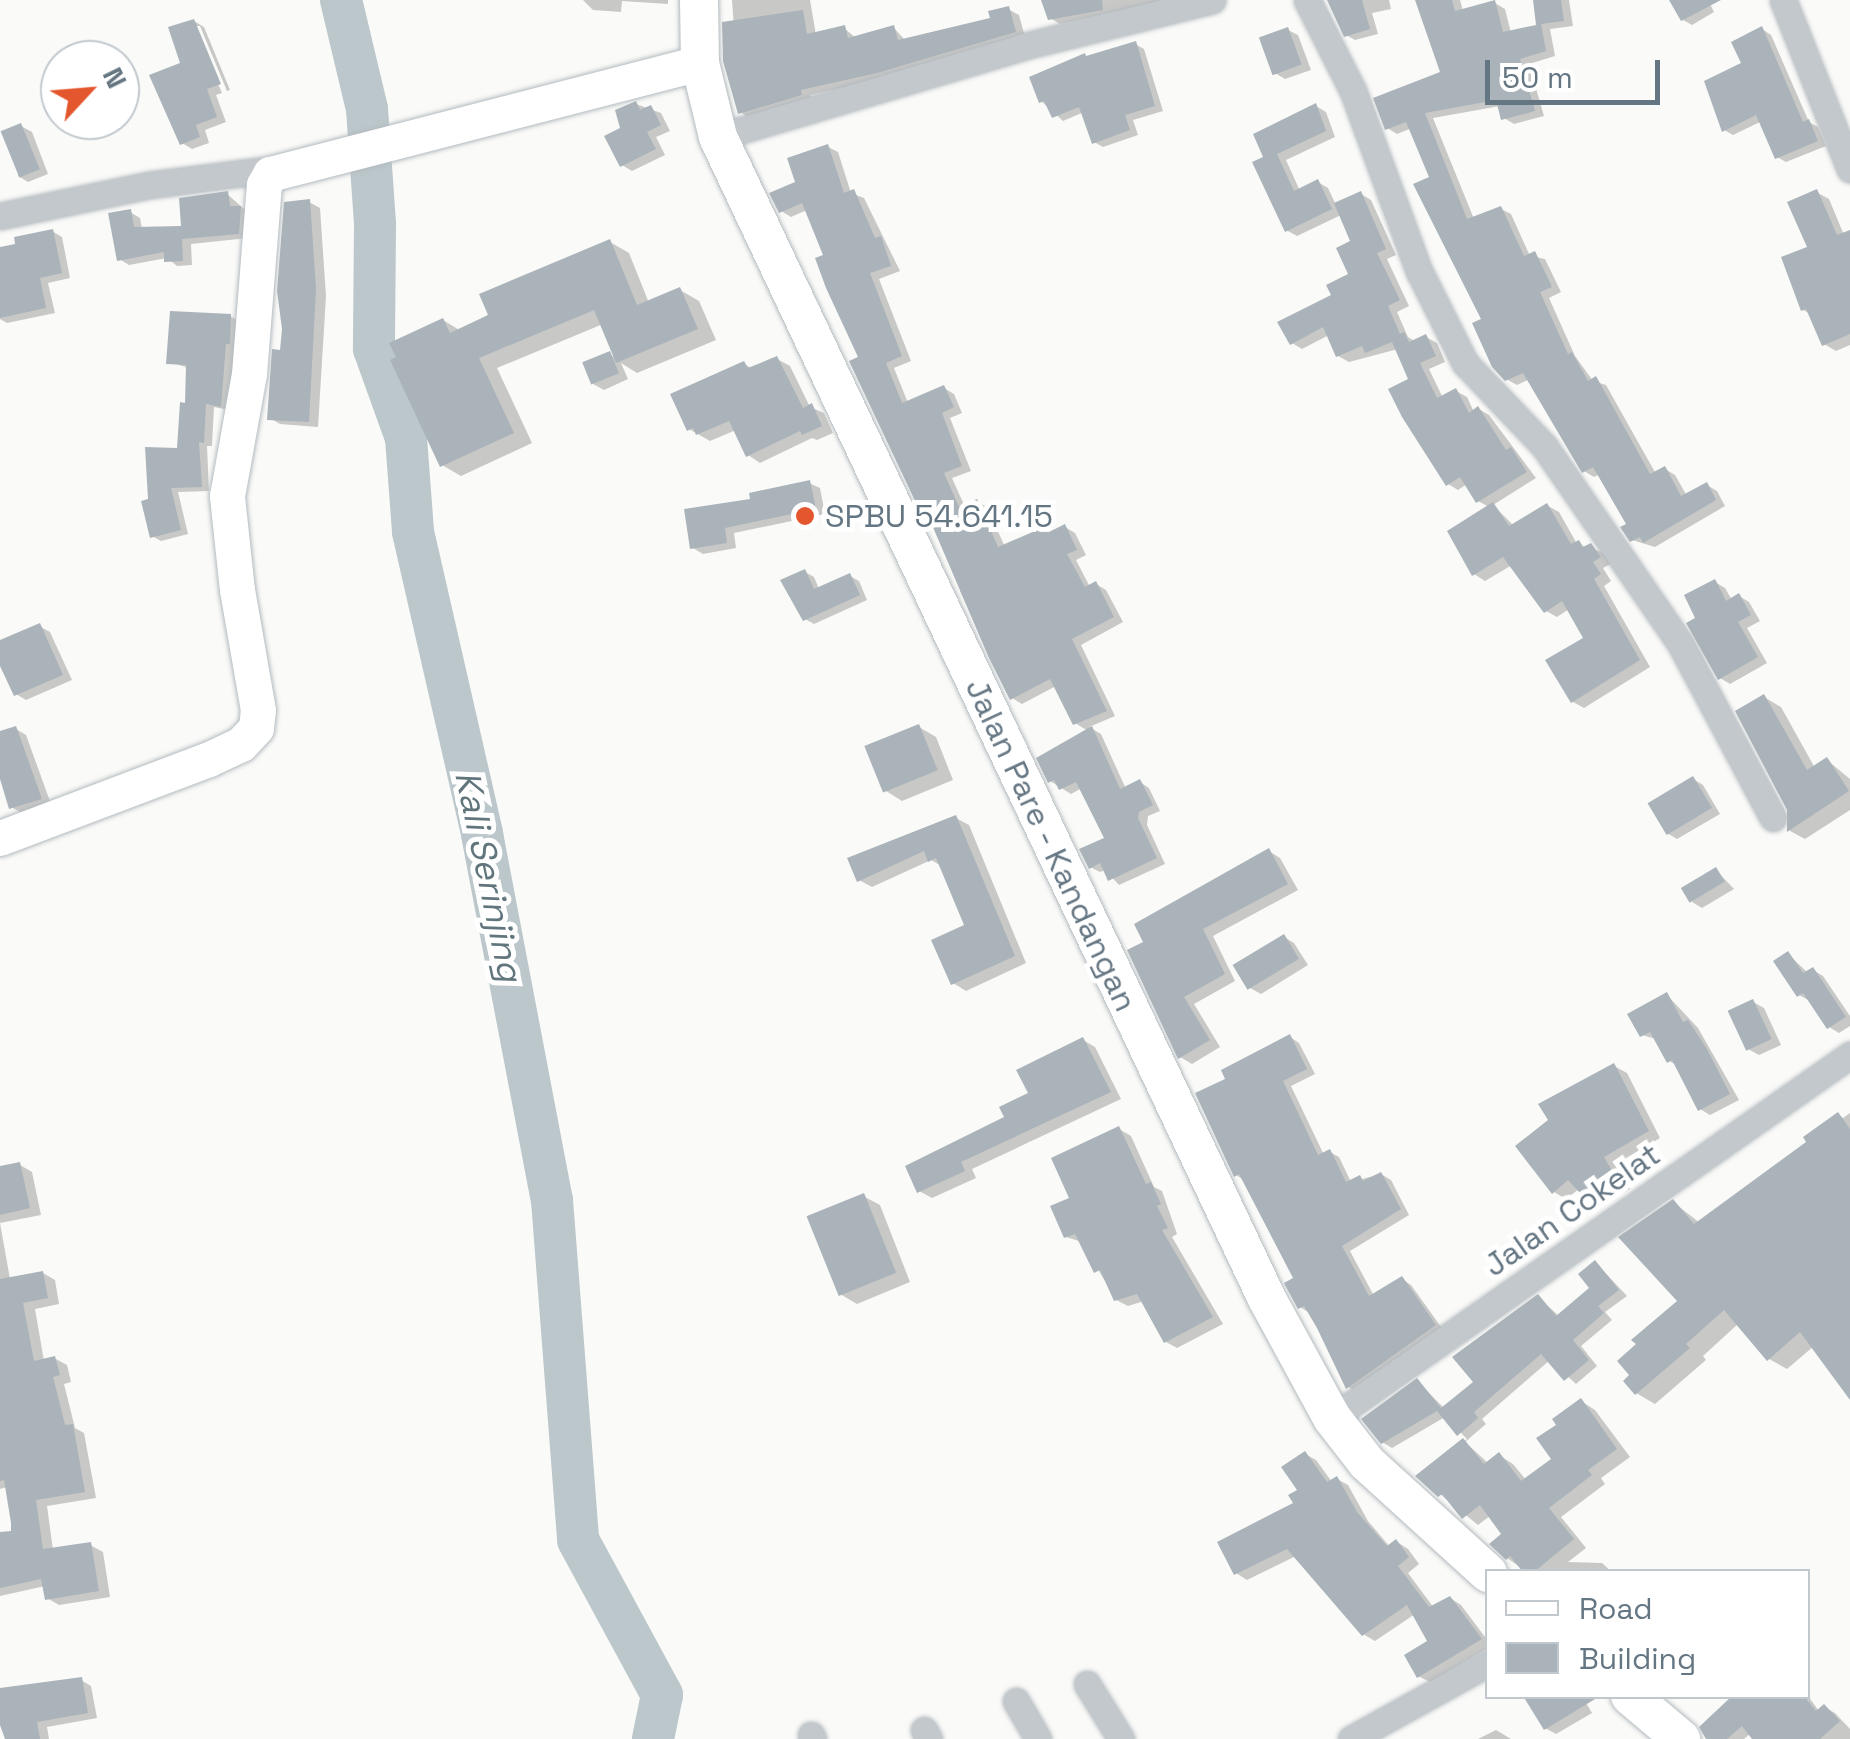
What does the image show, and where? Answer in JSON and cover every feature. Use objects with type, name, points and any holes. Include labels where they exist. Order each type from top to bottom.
[{"type":"main road","name":"Jalan Pare - Kandangan","points":[[698,0],[700,63],[718,137],[1266,1297],[1332,1418],[1367,1463],[1485,1569]]},
{"type":"main road","points":[[1634,1699],[1681,1739]]},
{"type":"street","points":[[718,137],[1021,47],[1212,0]]},
{"type":"street","points":[[1307,0],[1354,91],[1419,271],[1466,363],[1544,446],[1680,643],[1774,818]]},
{"type":"street","points":[[1783,0],[1850,169]]},
{"type":"street","points":[[0,216],[149,185],[349,156],[700,63]]},
{"type":"street","points":[[0,838],[232,750],[256,728],[258,710],[227,496],[256,319],[264,185],[270,174],[282,168]]},
{"type":"street","name":"Jalan Cokelat","points":[[1332,1418],[1850,1055]]},
{"type":"street","points":[[1351,1739],[1485,1665]]},
{"type":"street","points":[[1087,1684],[1121,1739]]},
{"type":"street","points":[[1016,1701],[1038,1739]]},
{"type":"building","points":[[1041,0],[1102,0],[1103,10],[1048,20]]},
{"type":"building","points":[[1327,0],[1362,0],[1370,29],[1344,37]]},
{"type":"building","points":[[1415,0],[1452,0],[1455,11],[1495,0],[1503,32],[1536,25],[1533,0],[1561,0],[1564,21],[1541,24],[1546,51],[1520,59],[1535,111],[1501,120],[1496,100],[1425,113],[1467,219],[1501,206],[1524,256],[1535,251],[1552,287],[1540,292],[1568,354],[1572,352],[1588,381],[1596,376],[1650,474],[1665,466],[1681,496],[1707,482],[1716,500],[1643,543],[1640,537],[1630,542],[1620,527],[1626,524],[1593,467],[1582,473],[1523,373],[1505,381],[1492,367],[1472,323],[1481,319],[1413,184],[1429,177],[1406,122],[1385,130],[1373,98],[1440,72]]},
{"type":"building","points":[[1669,0],[1721,0],[1681,21]]},
{"type":"building","points":[[1009,6],[1016,32],[877,73],[801,90],[802,95],[738,114],[723,61],[722,22],[803,10],[807,34],[845,25],[848,38],[894,25],[898,40],[990,18],[988,11]]},
{"type":"building","points":[[194,19],[221,84],[207,89],[217,117],[196,125],[200,137],[180,145],[149,75],[180,63],[168,27]]},
{"type":"building","points":[[1762,26],[1803,122],[1809,119],[1818,141],[1775,159],[1756,115],[1722,132],[1704,81],[1741,63],[1731,42]]},
{"type":"building","points":[[1288,27],[1302,65],[1273,75],[1259,38]]},
{"type":"building","points":[[1136,41],[1155,106],[1125,115],[1130,130],[1092,144],[1079,107],[1052,118],[1044,101],[1039,103],[1029,77],[1085,53],[1086,56]]},
{"type":"building","points":[[636,101],[640,110],[651,105],[661,125],[647,132],[656,149],[620,167],[604,136],[620,128],[615,110]]},
{"type":"building","points":[[1316,103],[1326,131],[1277,154],[1294,191],[1318,179],[1332,209],[1285,232],[1252,162],[1263,157],[1253,134]]},
{"type":"building","points":[[21,123],[40,169],[19,178],[1,131]]},
{"type":"building","points":[[828,144],[844,193],[854,189],[875,238],[881,236],[891,266],[870,273],[902,356],[886,363],[902,403],[944,385],[954,407],[942,413],[962,466],[944,473],[959,507],[977,499],[998,547],[1044,527],[1047,533],[1065,524],[1077,550],[1067,554],[1085,587],[1096,581],[1114,617],[1072,639],[1107,711],[1073,725],[1050,679],[1010,700],[989,658],[929,518],[924,520],[849,361],[858,357],[815,258],[823,255],[802,203],[779,213],[769,193],[795,182],[787,158]]},
{"type":"building","points":[[1817,189],[1837,235],[1850,230],[1850,334],[1822,346],[1806,309],[1801,311],[1781,257],[1807,247],[1787,202]]},
{"type":"building","points":[[228,191],[230,206],[241,206],[239,234],[182,239],[183,261],[164,262],[164,252],[117,261],[108,213],[131,209],[134,227],[181,226],[179,198]]},
{"type":"building","points":[[1361,191],[1386,249],[1377,253],[1400,300],[1388,306],[1400,334],[1404,332],[1409,342],[1426,334],[1436,356],[1420,363],[1437,398],[1456,388],[1469,413],[1478,406],[1506,450],[1511,447],[1527,472],[1476,503],[1460,477],[1446,486],[1402,417],[1388,389],[1408,379],[1392,342],[1365,353],[1362,346],[1336,357],[1323,327],[1290,345],[1277,322],[1331,295],[1326,285],[1348,274],[1336,248],[1350,241],[1334,203]]},
{"type":"building","points":[[310,199],[316,289],[309,422],[267,420],[272,349],[280,350],[282,329],[277,291],[284,202]]},
{"type":"building","points":[[53,229],[62,273],[40,278],[46,308],[0,318],[0,247],[15,244],[14,237]]},
{"type":"building","points":[[610,239],[637,305],[680,287],[698,329],[616,363],[594,310],[479,358],[514,433],[440,467],[390,360],[396,357],[389,343],[443,318],[450,333],[488,315],[479,294]]},
{"type":"building","points":[[170,311],[231,314],[230,344],[226,344],[221,407],[206,404],[204,443],[199,442],[202,487],[171,488],[181,530],[150,538],[141,501],[148,499],[145,447],[177,448],[180,402],[185,403],[186,365],[166,364]]},
{"type":"building","points":[[610,351],[619,373],[591,384],[582,362]]},
{"type":"building","points":[[777,356],[803,408],[812,403],[822,426],[802,435],[800,431],[746,457],[729,421],[696,435],[693,428],[687,431],[670,394],[744,361],[748,368]]},
{"type":"building","points":[[810,480],[816,509],[725,528],[727,543],[690,549],[684,509],[750,499],[749,493]]},
{"type":"building","points":[[1493,502],[1509,526],[1547,503],[1571,544],[1579,540],[1583,547],[1591,543],[1601,557],[1593,562],[1601,574],[1594,579],[1640,660],[1571,703],[1545,660],[1583,638],[1562,601],[1544,613],[1503,557],[1472,576],[1447,531]]},
{"type":"building","points":[[805,569],[814,589],[850,573],[860,595],[803,621],[780,580]]},
{"type":"building","points":[[1715,579],[1726,601],[1739,593],[1751,615],[1738,622],[1758,657],[1718,680],[1686,623],[1695,618],[1684,595]]},
{"type":"building","points":[[40,623],[63,675],[14,696],[0,666],[0,640]]},
{"type":"building","points":[[1764,694],[1807,770],[1827,757],[1849,791],[1787,832],[1787,810],[1735,711]]},
{"type":"building","points":[[919,724],[938,770],[883,792],[864,746]]},
{"type":"building","points":[[16,726],[42,799],[9,809],[0,779],[0,731]]},
{"type":"building","points":[[1092,726],[1120,789],[1140,779],[1153,805],[1139,812],[1138,818],[1157,858],[1108,881],[1100,863],[1089,869],[1079,849],[1104,838],[1076,782],[1059,790],[1054,780],[1048,783],[1036,758]]},
{"type":"building","points":[[1693,776],[1712,808],[1667,835],[1648,803]]},
{"type":"building","points":[[956,815],[1015,956],[951,985],[931,940],[964,925],[936,858],[928,862],[924,851],[857,882],[847,858]]},
{"type":"building","points":[[1269,848],[1288,884],[1203,929],[1225,974],[1184,997],[1210,1040],[1178,1059],[1127,950],[1143,942],[1134,924]]},
{"type":"building","points":[[1716,867],[1725,882],[1690,903],[1681,888]]},
{"type":"building","points":[[1284,934],[1299,959],[1248,990],[1233,965]]},
{"type":"building","points":[[1788,951],[1803,973],[1813,967],[1846,1017],[1827,1029],[1803,993],[1797,997],[1773,961]]},
{"type":"building","points":[[1667,992],[1683,1022],[1688,1020],[1707,1049],[1730,1094],[1698,1111],[1672,1060],[1667,1063],[1650,1032],[1640,1037],[1627,1014]]},
{"type":"building","points":[[1753,999],[1772,1039],[1746,1051],[1728,1011]]},
{"type":"building","points":[[1290,1034],[1307,1069],[1283,1081],[1318,1155],[1330,1149],[1346,1182],[1360,1175],[1363,1181],[1381,1172],[1401,1209],[1342,1246],[1369,1296],[1402,1276],[1436,1325],[1346,1389],[1317,1328],[1304,1306],[1298,1309],[1286,1287],[1284,1283],[1293,1278],[1239,1174],[1234,1177],[1195,1093],[1225,1079],[1221,1070]]},
{"type":"building","points":[[1083,1037],[1111,1092],[961,1162],[965,1171],[917,1193],[905,1166],[1004,1117],[999,1107],[1028,1093],[1016,1070]]},
{"type":"building","points":[[1614,1063],[1649,1131],[1604,1157],[1618,1181],[1593,1196],[1588,1188],[1581,1194],[1568,1180],[1552,1194],[1515,1146],[1548,1120],[1538,1104]]},
{"type":"building","points":[[1838,1112],[1850,1129],[1850,1400],[1800,1332],[1767,1361],[1724,1310],[1686,1344],[1690,1348],[1635,1395],[1623,1381],[1629,1375],[1617,1361],[1636,1344],[1631,1340],[1677,1301],[1618,1237],[1673,1199],[1694,1224],[1806,1142],[1803,1137]]},
{"type":"building","points":[[1119,1126],[1146,1184],[1151,1182],[1161,1204],[1157,1206],[1168,1228],[1162,1230],[1213,1317],[1164,1343],[1137,1294],[1114,1301],[1100,1270],[1094,1273],[1075,1234],[1064,1238],[1050,1206],[1069,1198],[1051,1158]]},
{"type":"building","points":[[20,1162],[30,1208],[0,1215],[0,1166]]},
{"type":"building","points":[[864,1193],[896,1273],[839,1296],[807,1216]]},
{"type":"building","points":[[1595,1260],[1619,1290],[1598,1306],[1604,1313],[1573,1340],[1589,1360],[1564,1381],[1541,1354],[1474,1412],[1478,1418],[1457,1436],[1437,1411],[1381,1444],[1361,1419],[1417,1378],[1441,1408],[1473,1382],[1452,1357],[1538,1294],[1556,1316],[1589,1288],[1578,1274]]},
{"type":"building","points":[[43,1271],[48,1298],[23,1303],[34,1361],[55,1356],[60,1375],[53,1377],[65,1425],[73,1424],[85,1492],[36,1500],[43,1549],[91,1542],[99,1591],[45,1600],[41,1579],[0,1588],[0,1532],[11,1531],[11,1523],[4,1480],[0,1481],[0,1279]]},
{"type":"building","points":[[1581,1398],[1617,1449],[1588,1470],[1592,1475],[1549,1508],[1574,1539],[1538,1569],[1521,1569],[1510,1556],[1506,1560],[1489,1544],[1501,1534],[1480,1505],[1462,1519],[1442,1494],[1438,1497],[1415,1476],[1463,1438],[1484,1464],[1499,1452],[1521,1481],[1551,1459],[1536,1438],[1556,1425],[1552,1419]]},
{"type":"building","points":[[1305,1451],[1327,1482],[1337,1476],[1357,1512],[1387,1546],[1396,1539],[1409,1557],[1398,1566],[1429,1607],[1450,1596],[1482,1639],[1417,1678],[1404,1655],[1427,1641],[1407,1605],[1362,1636],[1287,1549],[1234,1575],[1217,1542],[1293,1503],[1288,1495],[1297,1490],[1281,1467]]},
{"type":"building","points":[[82,1677],[88,1713],[37,1722],[40,1739],[5,1739],[0,1725],[0,1688]]},
{"type":"building","points":[[1525,1699],[1595,1699],[1544,1730]]},
{"type":"building","points":[[1729,1699],[1806,1699],[1816,1711],[1824,1704],[1840,1721],[1820,1739],[1752,1739],[1742,1726],[1727,1739],[1706,1739],[1699,1727]]},
{"type":"waterway","name":"Kali Serinjing","points":[[341,0],[367,109],[375,224],[374,349],[406,438],[413,532],[482,834],[552,1200],[578,1540],[662,1695],[653,1739]]},
{"type":"place","name":"SPBU 54.641.15","points":[[805,516]]}]
